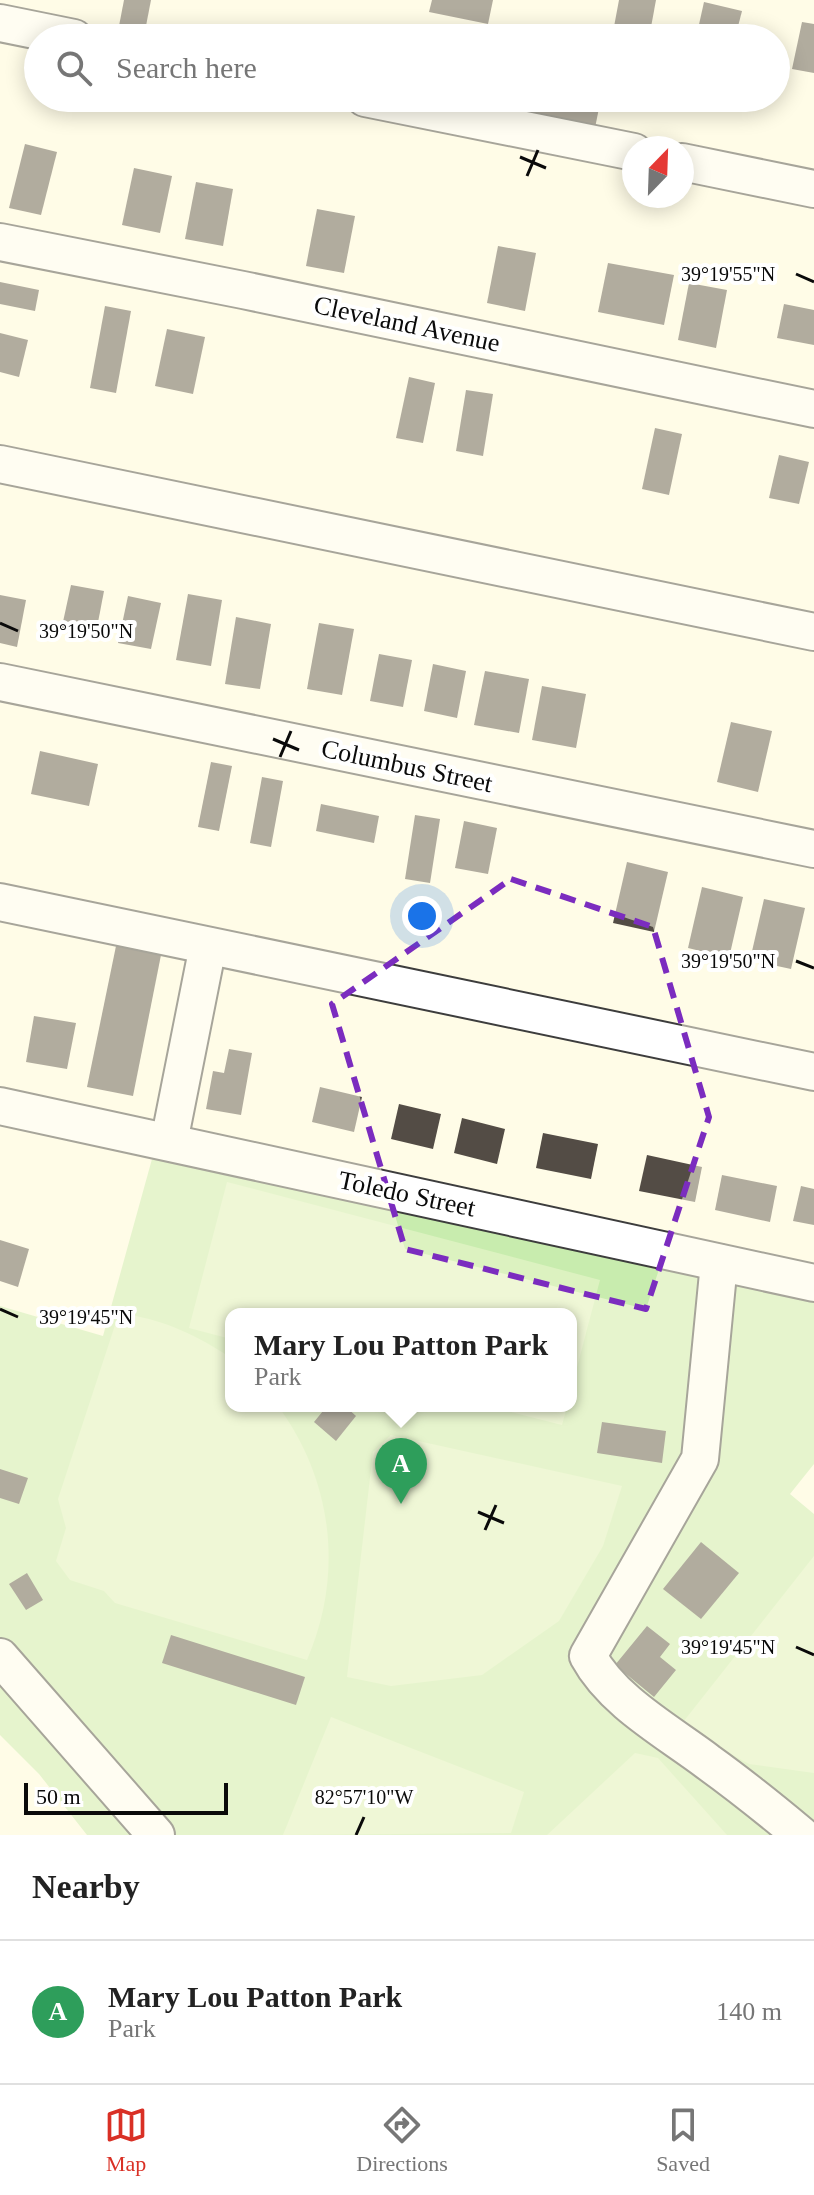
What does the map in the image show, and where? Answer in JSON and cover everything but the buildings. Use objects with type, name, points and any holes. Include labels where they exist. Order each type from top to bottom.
[{"type":"street","points":[[4,0],[0,21],[24,27]]},
{"type":"street","points":[[435,112],[622,150]]},
{"type":"street","points":[[694,164],[814,189]]},
{"type":"street","name":"Cleveland Avenue","points":[[0,242],[814,409]]},
{"type":"street","points":[[0,464],[814,632]]},
{"type":"street","name":"Columbus Street","points":[[0,682],[814,849]]},
{"type":"street","points":[[0,902],[814,1072]]},
{"type":"street","points":[[169,1142],[208,946]]},
{"type":"street","name":"Toledo Street","points":[[0,1106],[814,1283]]},
{"type":"street","points":[[719,1263],[700,1459],[588,1656],[597,1673],[632,1706],[739,1784],[801,1835]]},
{"type":"street","points":[[0,1657],[156,1835]]},
{"type":"highlighted area","points":[[511,879],[653,927],[709,1117],[646,1309],[405,1249],[332,1004]]},
{"type":"green space","points":[[152,1159],[814,1299],[814,1464],[790,1494],[814,1514],[814,1835],[87,1835],[39,1774],[0,1735],[0,1306],[103,1336]]},
{"type":"green space","points":[[227,1182],[600,1280],[577,1367],[577,1308],[225,1308],[225,1337],[189,1328]]},
{"type":"green space","points":[[119,1313],[175,1328],[225,1354],[225,1412],[282,1412],[311,1465],[321,1497],[329,1562],[319,1627],[307,1660],[115,1603],[104,1591],[70,1580],[56,1561],[66,1528],[58,1499]]},
{"type":"green space","points":[[511,1412],[565,1412],[562,1425]]},
{"type":"green space","points":[[391,1435],[622,1486],[603,1546],[559,1621],[482,1675],[391,1686],[347,1677],[373,1452]]},
{"type":"green space","points":[[814,1556],[814,1773],[749,1764],[680,1726]]},
{"type":"green space","points":[[331,1717],[524,1792],[511,1833],[283,1835]]},
{"type":"green space","points":[[635,1753],[658,1758],[727,1835],[547,1835]]},
{"type":"place","name":"Mary Lou Patton Park","points":[[401,1504]]}]
